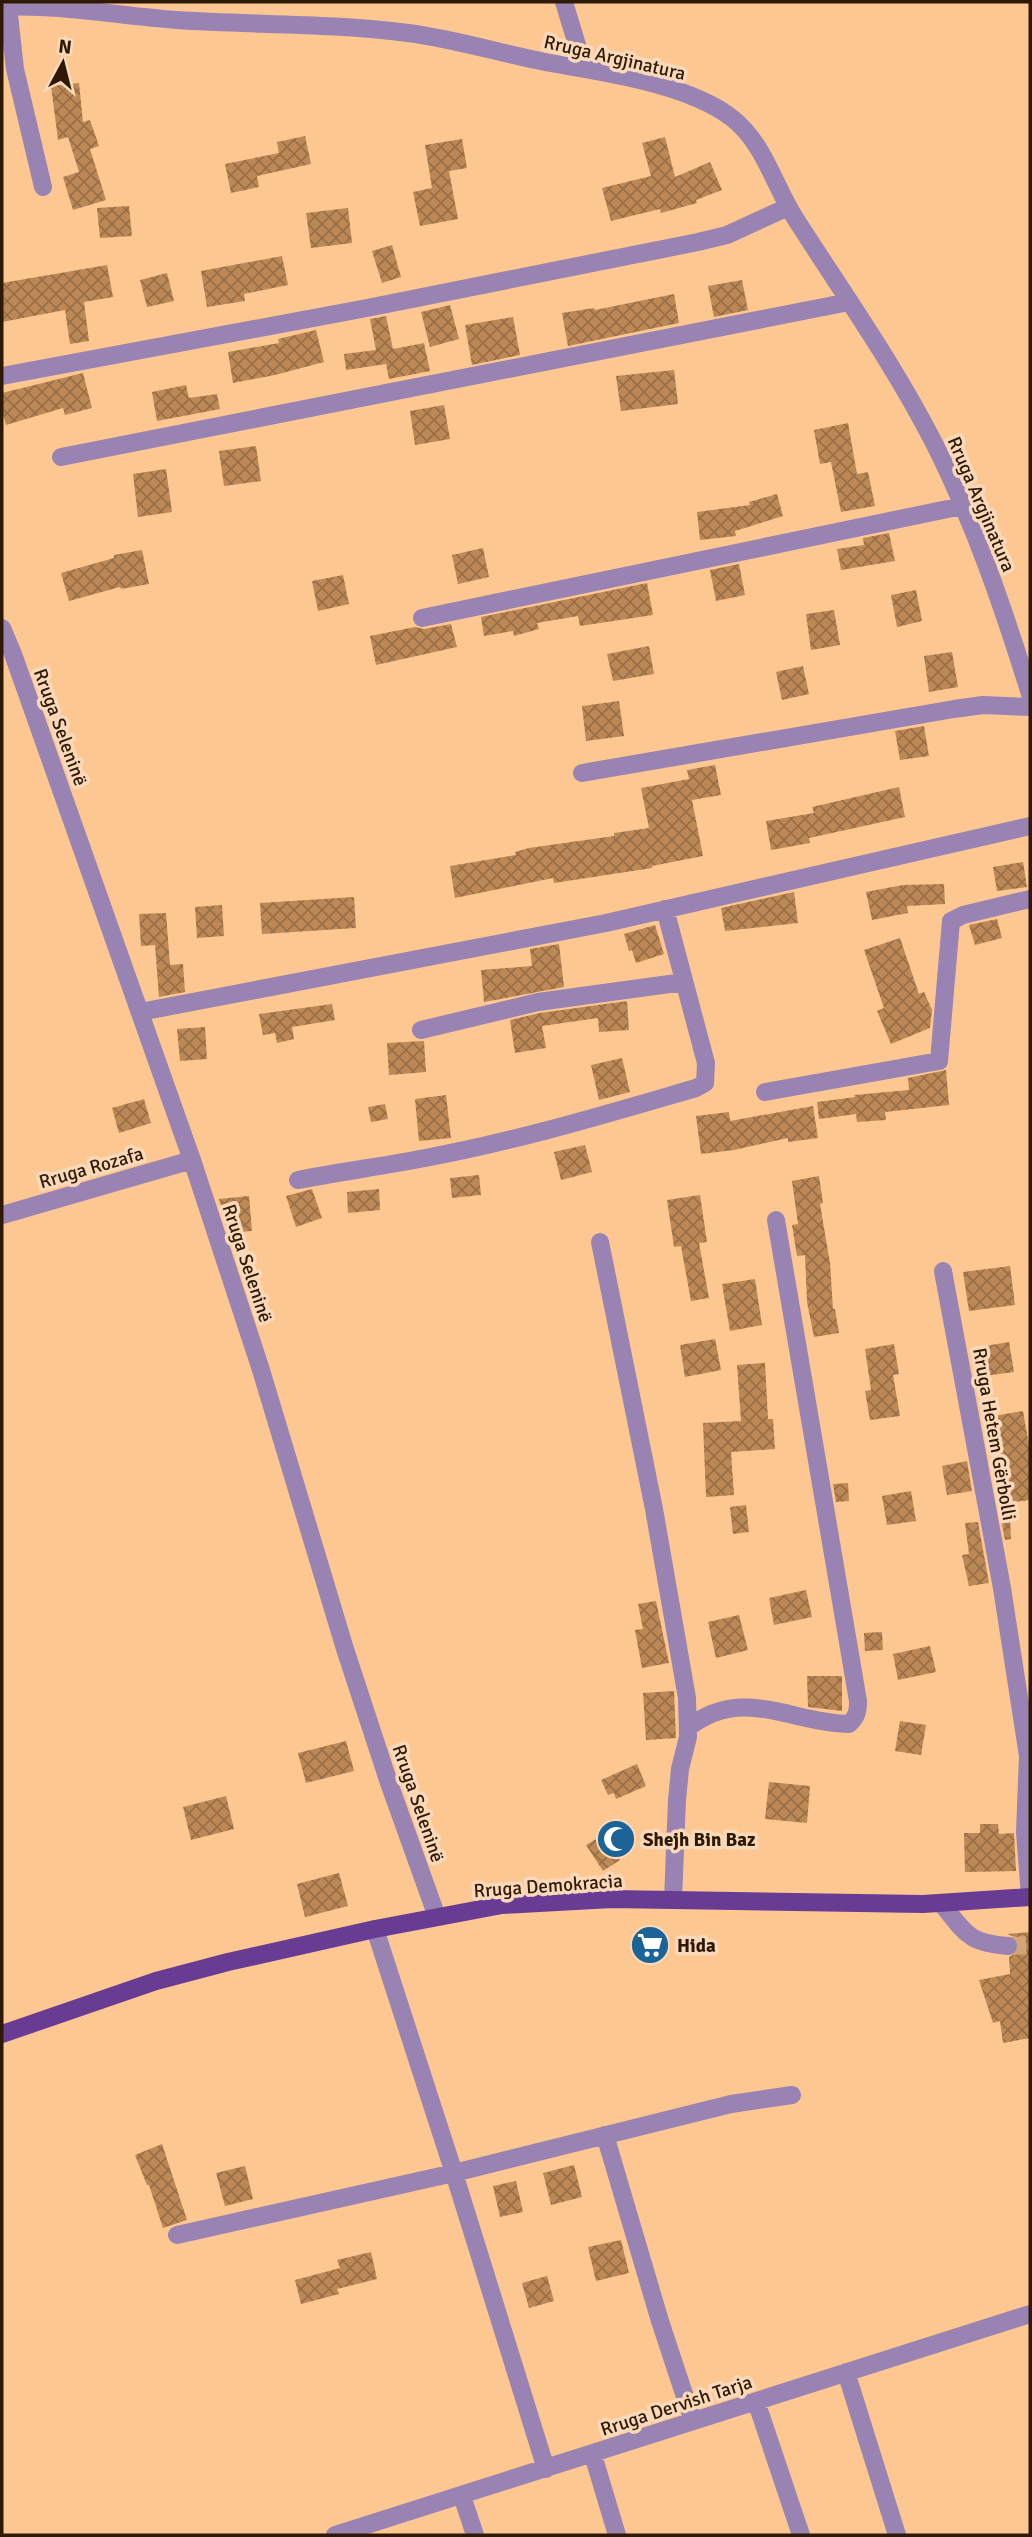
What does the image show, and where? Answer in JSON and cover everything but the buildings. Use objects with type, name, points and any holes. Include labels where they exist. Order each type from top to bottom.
[{"type":"main road","name":"Rruga Demokracia","points":[[2,2034],[156,1981],[228,1962],[502,1905],[556,1901],[673,1900],[941,1903],[1030,1896]]},
{"type":"street","points":[[564,2],[584,68]]},
{"type":"street","points":[[5,6],[15,69],[43,187]]},
{"type":"street","name":"Rruga Argjinatura","points":[[5,6],[176,20],[405,33],[584,68],[685,94],[712,105],[730,117],[744,128],[757,146],[788,207],[899,381],[935,446],[1008,621],[1030,694]]},
{"type":"street","points":[[2,376],[367,308],[698,242],[727,235],[788,207]]},
{"type":"street","points":[[61,457],[849,302]]},
{"type":"street","points":[[422,618],[962,506]]},
{"type":"street","name":"Rruga Seleninë","points":[[2,628],[192,1160],[261,1370],[345,1648],[437,1917]]},
{"type":"street","points":[[582,773],[954,709],[983,705],[1030,707]]},
{"type":"street","points":[[140,1012],[606,923],[1030,826]]},
{"type":"street","points":[[765,1092],[939,1061],[951,921],[963,915],[1030,899]]},
{"type":"street","points":[[298,1180],[424,1158],[582,1121],[696,1088],[705,1083],[706,1063],[665,909]]},
{"type":"street","points":[[421,1030],[538,1002],[684,982]]},
{"type":"street","name":"Rruga Rozafa","points":[[2,1215],[192,1160]]},
{"type":"street","points":[[688,1728],[701,1718],[719,1710],[740,1707],[766,1709],[836,1724],[849,1724],[858,1711],[776,1220]]},
{"type":"street","points":[[600,1242],[654,1509],[687,1698],[688,1728],[677,1800],[673,1900]]},
{"type":"street","name":"Rruga Hetem Gërbolli","points":[[943,1271],[1002,1588],[1028,1756],[1025,1832],[1030,1896]]},
{"type":"street","points":[[941,1903],[969,1937],[986,1944],[1008,1946]]},
{"type":"street","points":[[375,1930],[546,2469]]},
{"type":"street","points":[[177,2235],[454,2173],[731,2104],[792,2095]]},
{"type":"street","points":[[605,2135],[660,2321],[693,2421]]},
{"type":"street","name":"Rruga Dervish Tarja","points":[[335,2535],[1030,2314]]},
{"type":"street","points":[[846,2372],[897,2535]]},
{"type":"street","points":[[756,2401],[801,2535]]},
{"type":"street","points":[[593,2455],[617,2535]]},
{"type":"street","points":[[462,2496],[475,2535]]},
{"type":"tunnel","points":[[1008,1946],[1030,1945]]},
{"type":"place","name":"Shejh Bin Baz","points":[[616,1839]]},
{"type":"place","name":"Hida","points":[[650,1945]]}]
